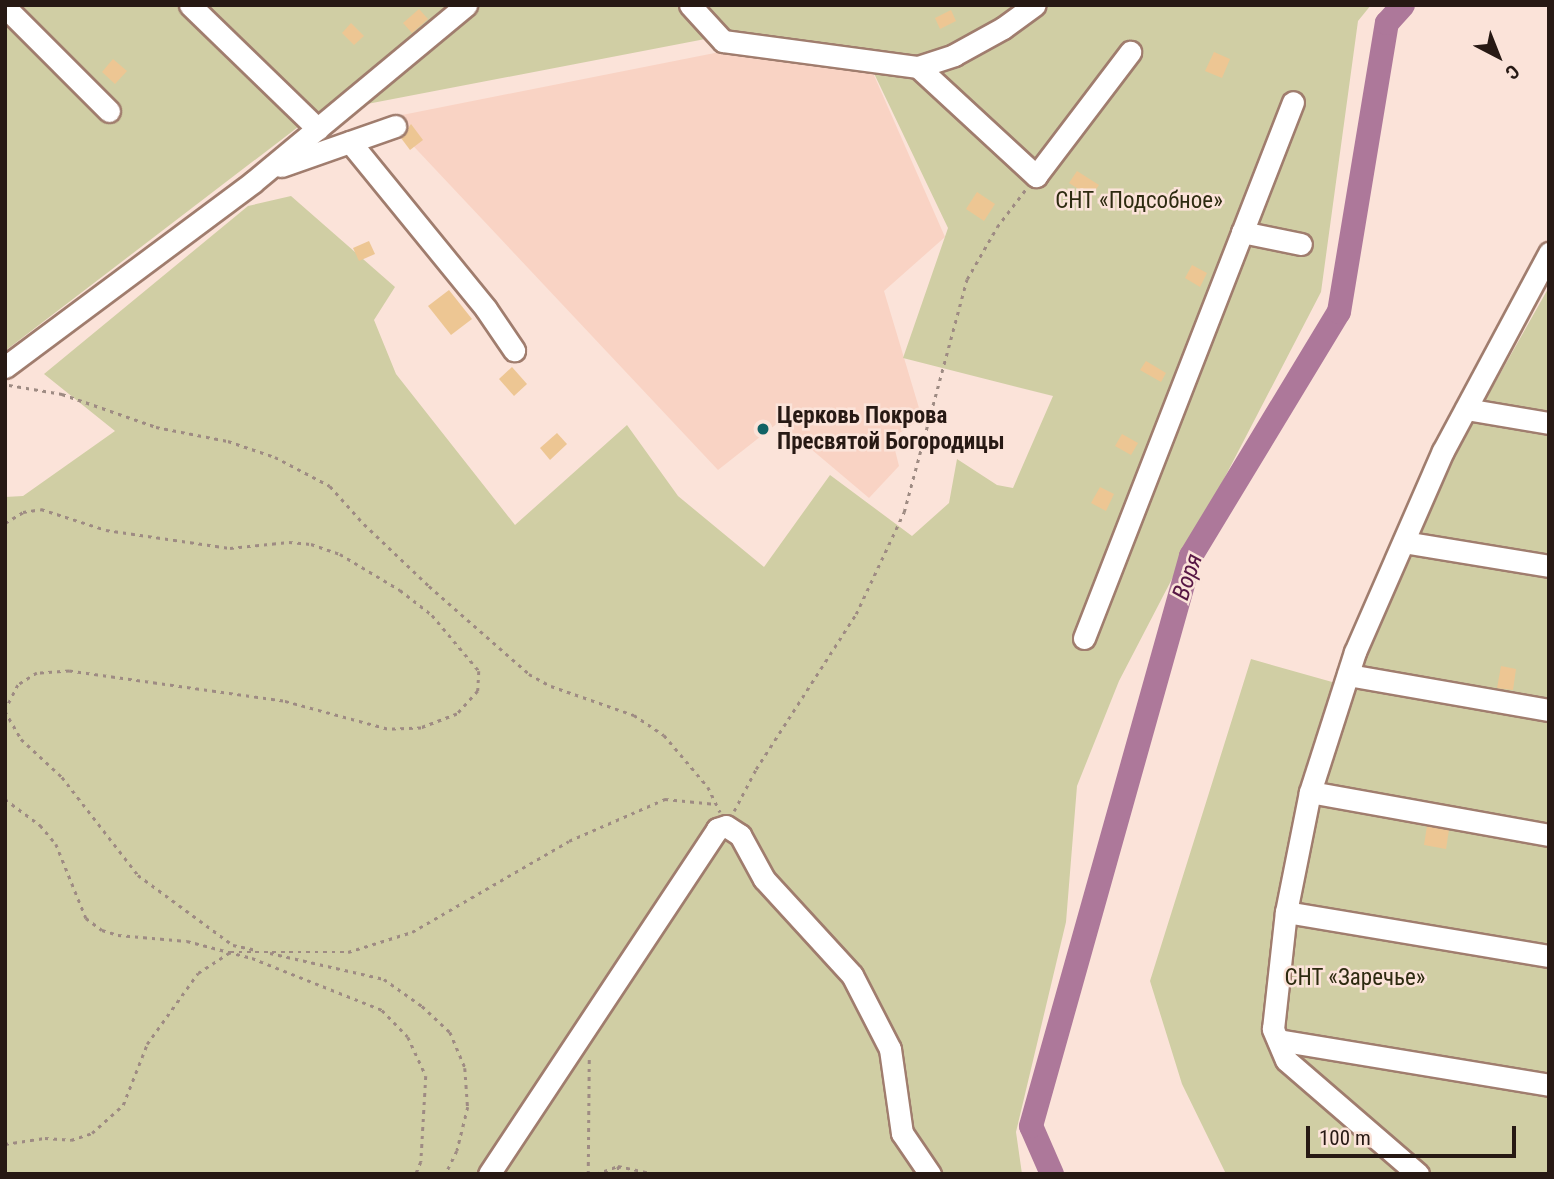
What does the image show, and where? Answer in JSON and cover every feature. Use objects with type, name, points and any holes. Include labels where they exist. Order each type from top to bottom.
[{"type":"street","points":[[190,5],[318,129]]},
{"type":"street","points":[[5,368],[267,171],[466,5]]},
{"type":"street","points":[[690,5],[723,41],[918,67],[954,55],[1003,28],[1035,5]]},
{"type":"street","points":[[5,8],[109,111]]},
{"type":"street","points":[[918,67],[981,122],[1036,176],[1130,52]]},
{"type":"street","points":[[1084,638],[1293,102]]},
{"type":"street","points":[[267,171],[395,127]]},
{"type":"street","points":[[350,142],[486,310],[514,350]]},
{"type":"street","points":[[1242,232],[1301,244]]},
{"type":"street","points":[[1418,1174],[1286,1060],[1273,1028],[1286,912],[1310,792],[1348,675],[1404,542],[1466,409],[1542,278],[1549,253]]},
{"type":"street","points":[[1466,409],[1549,423]]},
{"type":"street","points":[[1404,542],[1549,566]]},
{"type":"street","points":[[1348,675],[1549,710]]},
{"type":"street","points":[[1310,792],[1549,835]]},
{"type":"street","points":[[489,1174],[717,829],[726,827],[740,835],[764,879],[852,975],[890,1049],[902,1133],[930,1174]]},
{"type":"street","points":[[1286,912],[1549,956]]},
{"type":"street","points":[[1278,1040],[1549,1085]]},
{"type":"path","points":[[726,827],[756,769],[856,614],[904,512],[967,279],[997,227],[1036,176]]},
{"type":"path","points":[[5,384],[62,394],[156,427],[228,441],[275,457],[330,486],[411,568],[529,674],[634,715],[664,735],[708,787],[726,827]]},
{"type":"path","points":[[5,523],[23,512],[40,509],[106,530],[230,548],[289,542],[311,544],[340,554],[422,607],[461,646],[479,671],[478,691],[457,714],[421,728],[387,729],[283,701],[69,671],[37,673],[18,685],[5,711],[21,738],[62,777],[138,875],[233,945],[384,979],[422,1006],[450,1032],[465,1069],[468,1107],[457,1151],[446,1174]]},
{"type":"path","points":[[5,799],[40,825],[56,844],[86,918],[103,930],[118,935],[187,941],[230,952],[327,985],[382,1010],[408,1037],[426,1076],[421,1162],[416,1174]]},
{"type":"path","points":[[5,1144],[45,1138],[71,1140],[92,1133],[122,1105],[147,1044],[198,973],[230,952],[348,952],[412,932],[569,841],[665,799],[716,804]]},
{"type":"path","points":[[587,1174],[589,1048]]},
{"type":"path","points":[[596,1174],[618,1166],[656,1174]]},
{"type":"path","points":[[618,1166],[620,1174]]},
{"type":"shaded area","points":[[740,48],[873,73],[945,237],[884,291],[922,418],[892,438],[899,466],[869,498],[779,422],[718,470],[387,118]]},
{"type":"green space","name":"СНТ «Подсобное»","points":[[5,5],[1371,5],[1358,21],[1321,292],[1119,681],[1077,786],[1066,922],[1016,1132],[1022,1174],[5,1174],[5,497],[23,496],[115,431],[44,374],[248,206],[291,196],[395,287],[374,320],[396,374],[515,525],[627,425],[678,496],[764,567],[830,475],[912,536],[949,503],[957,459],[997,485],[1013,488],[1053,396],[903,358],[948,228],[870,65],[726,35],[315,114],[5,351]]},
{"type":"green space","name":"СНТ «Заречье»","points":[[1549,287],[1549,1174],[1226,1174],[1182,1084],[1150,981],[1251,659],[1357,689],[1367,649],[1456,452]]},
{"type":"building","points":[[419,9],[428,19],[412,33],[403,23]]},
{"type":"building","points":[[951,10],[956,21],[940,29],[935,18]]},
{"type":"building","points":[[351,23],[364,36],[354,45],[342,33]]},
{"type":"building","points":[[1214,52],[1230,59],[1222,78],[1205,71]]},
{"type":"building","points":[[113,59],[127,71],[115,84],[102,72]]},
{"type":"building","points":[[411,124],[423,140],[410,150],[401,138]]},
{"type":"building","points":[[1077,171],[1099,185],[1091,197],[1069,183]]},
{"type":"building","points":[[977,192],[995,204],[984,221],[966,209]]},
{"type":"building","points":[[369,241],[375,254],[359,261],[353,248]]},
{"type":"building","points":[[1192,265],[1207,273],[1200,287],[1185,278]]},
{"type":"building","points":[[449,290],[472,319],[451,335],[428,306]]},
{"type":"building","points":[[1146,361],[1166,373],[1161,382],[1140,370]]},
{"type":"building","points":[[512,367],[527,384],[514,396],[499,379]]},
{"type":"building","points":[[557,433],[567,444],[550,460],[540,448]]},
{"type":"building","points":[[1122,434],[1138,443],[1131,455],[1115,446]]},
{"type":"building","points":[[1100,487],[1114,494],[1106,511],[1091,503]]},
{"type":"building","points":[[1501,666],[1516,669],[1513,690],[1497,688]]},
{"type":"building","points":[[1427,826],[1449,830],[1446,849],[1424,845]]},
{"type":"waterway","name":"Воря","points":[[1052,1174],[1031,1126],[1191,556],[1339,312],[1387,23],[1403,5]]},
{"type":"place","name":"Церковь Покрова Пресвятой Богородицы","points":[[763,429]]}]
